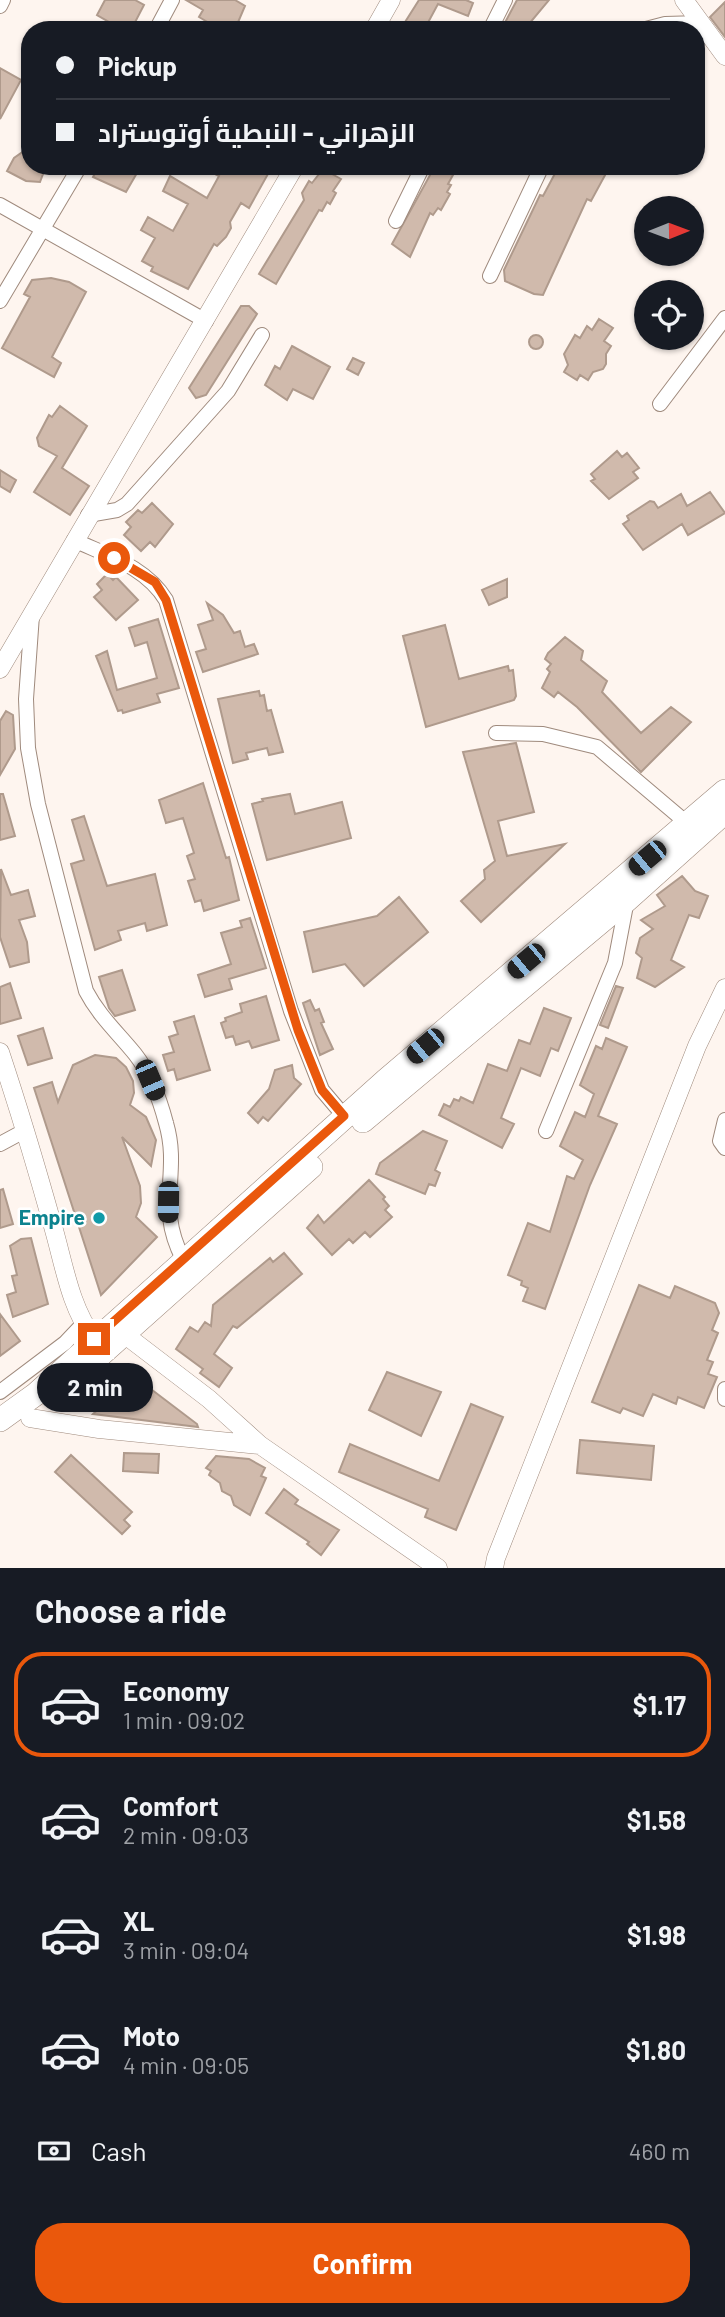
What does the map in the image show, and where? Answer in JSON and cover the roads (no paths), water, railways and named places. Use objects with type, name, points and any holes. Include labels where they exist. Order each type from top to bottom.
[{"type":"highway","points":[[0,1420],[36,1394],[88,1331],[183,1259],[344,1116],[725,791]]},
{"type":"highway","points":[[0,1439],[30,1418],[372,1112],[627,900],[725,812]]},
{"type":"street","points":[[0,6],[4,0]]},
{"type":"street","points":[[161,21],[172,0]]},
{"type":"street","points":[[379,21],[391,0]]},
{"type":"street","points":[[494,21],[505,0]]},
{"type":"street","points":[[684,0],[699,21]]},
{"type":"street","points":[[705,30],[725,56]]},
{"type":"street","points":[[0,301],[75,175]]},
{"type":"street","points":[[0,670],[88,515],[206,321],[290,175]]},
{"type":"street","points":[[396,221],[419,175]]},
{"type":"street","points":[[490,276],[538,175]]},
{"type":"street","points":[[0,205],[206,321]]},
{"type":"street","points":[[660,404],[725,318]]},
{"type":"street","points":[[88,515],[117,510],[127,504],[229,391],[262,335]]},
{"type":"street","points":[[74,540],[143,573],[155,582],[166,600],[295,1022],[322,1090],[344,1116]]},
{"type":"street","points":[[32,615],[26,699],[29,748],[41,818],[86,991],[96,1010],[137,1056],[160,1104],[171,1145],[167,1218],[172,1239],[183,1259]]},
{"type":"street","points":[[496,733],[543,734],[597,747],[688,824]]},
{"type":"street","points":[[546,1131],[615,963],[627,900]]},
{"type":"street","points":[[492,1565],[697,1046],[725,988]]},
{"type":"street","points":[[0,1052],[26,1130],[70,1293],[88,1331],[0,1392]]},
{"type":"street","points":[[725,1120],[720,1141],[725,1148]]},
{"type":"street","points":[[0,1144],[26,1130]]},
{"type":"street","points":[[124,1334],[209,1399],[260,1445],[438,1568]]},
{"type":"street","points":[[725,1389],[725,1399]]},
{"type":"street","points":[[30,1418],[136,1434],[260,1445]]},
{"type":"place","name":"Empire","points":[[99,1218]]}]
